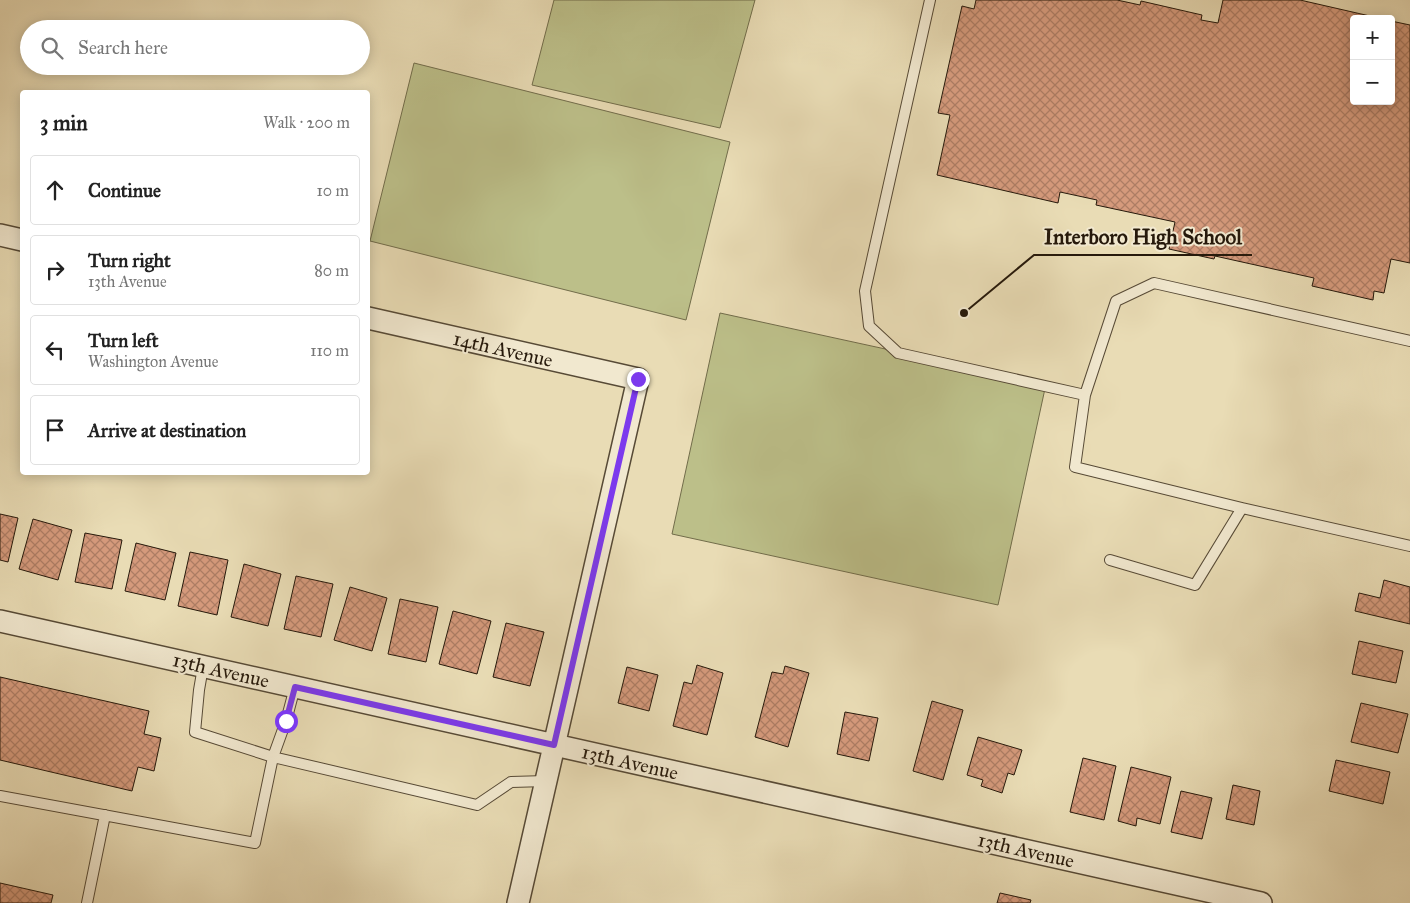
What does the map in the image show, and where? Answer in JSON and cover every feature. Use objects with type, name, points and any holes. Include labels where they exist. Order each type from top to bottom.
[{"type":"street","points":[[0,235],[20,240]]},
{"type":"street","name":"14th Avenue","points":[[370,318],[638,379],[554,745]]},
{"type":"street","name":"13th Avenue","points":[[0,621],[1261,903]]},
{"type":"street","points":[[518,903],[554,745]]},
{"type":"lane","points":[[930,0],[865,291],[869,326],[898,353],[1085,395]]},
{"type":"lane","points":[[1410,341],[1154,283],[1116,301],[1085,395],[1075,467],[1242,508],[1410,546]]},
{"type":"lane","points":[[1110,560],[1195,585],[1242,508]]},
{"type":"lane","points":[[203,667],[195,732],[273,757],[477,804],[510,782],[546,781]]},
{"type":"lane","points":[[0,796],[255,843],[273,757],[286,721],[295,687]]},
{"type":"lane","points":[[88,903],[105,816]]},
{"type":"green space","points":[[554,0],[755,0],[720,128],[532,85]]},
{"type":"green space","points":[[414,63],[730,142],[686,320],[370,241]]},
{"type":"green space","points":[[720,313],[1046,384],[998,605],[672,534]]},
{"type":"building","points":[[976,0],[1117,0],[1140,5],[1141,1],[1202,15],[1201,20],[1218,23],[1223,0],[1300,0],[1366,15],[1350,15],[1350,105],[1395,105],[1395,22],[1410,25],[1410,263],[1391,259],[1384,293],[1374,291],[1373,300],[1312,286],[1314,278],[1215,256],[1214,259],[1169,249],[1175,222],[1096,205],[1097,200],[1060,192],[1058,203],[937,175],[950,115],[938,113],[962,6],[974,9]]},
{"type":"building","points":[[0,514],[18,518],[8,562],[0,560]]},
{"type":"building","points":[[33,519],[72,530],[58,580],[19,569]]},
{"type":"building","points":[[85,533],[122,540],[112,589],[75,582]]},
{"type":"building","points":[[136,543],[176,553],[165,600],[125,591]]},
{"type":"building","points":[[190,552],[228,560],[217,615],[178,606]]},
{"type":"building","points":[[244,564],[281,574],[268,626],[231,617]]},
{"type":"building","points":[[296,576],[333,584],[321,637],[284,629]]},
{"type":"building","points":[[1384,580],[1410,587],[1410,624],[1355,611],[1359,593],[1380,598]]},
{"type":"building","points":[[350,587],[387,598],[372,651],[334,640]]},
{"type":"building","points":[[400,599],[438,607],[426,662],[388,654]]},
{"type":"building","points":[[453,611],[491,621],[477,674],[439,664]]},
{"type":"building","points":[[506,623],[544,632],[530,686],[493,677]]},
{"type":"building","points":[[1359,641],[1403,651],[1396,683],[1352,674]]},
{"type":"building","points":[[697,665],[723,673],[707,735],[673,726],[684,682],[692,684]]},
{"type":"building","points":[[785,666],[809,673],[788,747],[755,737],[772,672],[783,674]]},
{"type":"building","points":[[627,667],[658,675],[649,711],[618,703]]},
{"type":"building","points":[[0,677],[149,711],[144,734],[161,738],[154,771],[138,767],[132,791],[0,760]]},
{"type":"building","points":[[932,701],[963,710],[943,780],[913,771]]},
{"type":"building","points":[[1361,703],[1408,714],[1398,753],[1351,742]]},
{"type":"building","points":[[845,712],[878,718],[869,761],[837,754]]},
{"type":"building","points":[[978,737],[1022,750],[1014,775],[1008,773],[1002,793],[981,786],[983,780],[967,775]]},
{"type":"building","points":[[1083,758],[1116,766],[1104,820],[1070,812]]},
{"type":"building","points":[[1336,760],[1390,772],[1383,804],[1329,791]]},
{"type":"building","points":[[1131,767],[1171,777],[1160,824],[1137,818],[1136,826],[1118,821]]},
{"type":"building","points":[[1233,785],[1260,791],[1254,825],[1226,819]]},
{"type":"building","points":[[1181,791],[1212,798],[1202,839],[1171,832]]},
{"type":"building","points":[[0,883],[53,895],[51,903],[0,903]]},
{"type":"building","points":[[1000,893],[1031,900],[1030,903],[997,903]]},
{"type":"place","name":"Interboro High School","points":[[964,313]]},
{"type":"route","points":[[286,721],[295,687],[554,745],[638,379]]}]
